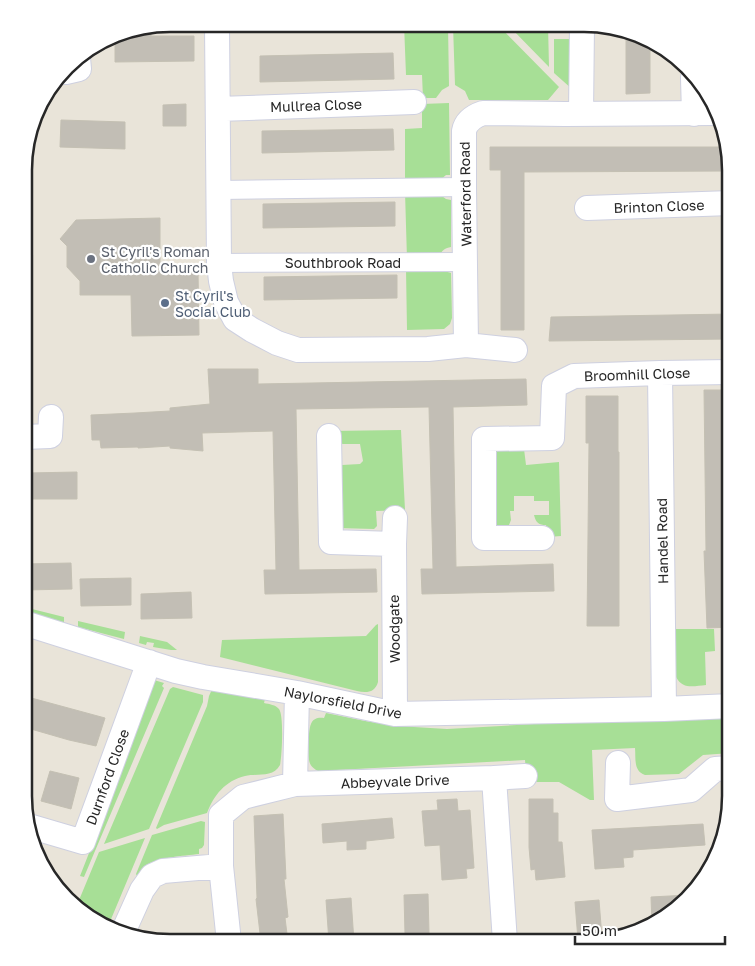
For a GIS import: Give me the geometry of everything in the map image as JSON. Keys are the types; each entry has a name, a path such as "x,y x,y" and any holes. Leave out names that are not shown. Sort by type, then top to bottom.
{"street":[{"path":"217,32 219,263 226,302 235,319 277,343 298,350 428,348 466,345 515,350"},
{"path":"581,114 582,32"},
{"name":"Waterford Road","path":"466,345 465,125 477,115 483,113 705,113 698,92"},
{"name":"Mullrea Close","path":"218,109 414,102"},
{"path":"219,190 464,187"},
{"name":"Brinton Close","path":"587,208 722,203"},
{"name":"Southbrook Road","path":"219,263 466,262"},
{"name":"Broomhill Close","path":"542,538 484,538 484,439 552,438 554,386 574,376 722,372"},
{"name":"Handel Road","path":"660,373 664,709"},
{"path":"32,435 55,431"},
{"path":"330,436 331,542 394,544"},
{"name":"Woodgate","path":"395,518 395,714"},
{"name":"Naylorsfield Drive","path":"32,626 176,671 297,693 395,714 722,706"},
{"name":"Durnford Close","path":"37,828 83,842 149,662"},
{"path":"295,784 297,693"},
{"path":"618,763 617,799 691,790 722,769"},
{"name":"Abbeyvale Drive","path":"228,933 220,866 221,815 243,797 295,784 525,776"},
{"path":"494,778 504,933"},
{"path":"126,926 142,890 152,876 163,871 220,866"}],"green space":[{"path":"404,32 448,32 449,86 442,90 436,98 423,98 422,75 406,75"},
{"path":"453,32 505,32 559,87 548,100 469,100 465,91 455,85"},
{"path":"515,32 548,32 549,67"},
{"path":"554,39 571,39 572,89 554,73"},
{"path":"449,103 450,175 446,175 439,181 405,184 405,129 422,128 422,104"},
{"path":"405,192 439,194 451,200 451,247 443,250 439,257 407,259"},
{"path":"438,267 451,273 452,318 450,324 444,329 407,330 406,269"},
{"path":"401,430 405,510 376,511 377,526 374,529 337,528 338,466 360,464 363,461 360,444 338,443 331,431"},
{"path":"524,449 526,465 559,462 561,536 548,537 546,525 537,522 534,515 549,515 549,501 534,501 534,496 514,496 514,511 510,511 511,520 509,525 494,525 491,450"},
{"path":"32,609 64,617 64,624 32,616"},
{"path":"78,621 125,632 124,639 78,627"},
{"path":"378,624 378,682 377,686 370,691 357,691 220,657 222,640 366,636"},
{"path":"676,629 714,629 715,651 705,652 706,685 685,686 676,677"},
{"path":"140,636 167,642 177,650 153,647 154,643 147,642 146,645 139,643"},
{"path":"154,680 164,683 162,686 164,688 84,877 80,876 138,728"},
{"path":"214,685 265,699 264,703 279,709 282,727 280,765 273,772 245,776 232,781 213,800 207,813 164,825 157,829 156,828"},
{"path":"173,687 203,695 203,702 149,829 104,844 170,689"},
{"path":"326,713 397,726 447,729 722,713 722,754 703,755 679,774 645,775 637,767 635,748 592,750 594,800 590,800 559,782 527,782 525,760 318,771 312,767 309,760 309,731 313,720 324,718"},
{"path":"201,821 205,822 204,845 199,849 199,854 171,857 150,863 137,876 136,874 152,835"},
{"path":"145,838 111,920 80,899 99,852"}],"building":[{"path":"151,34 151,36 194,36 194,61 115,62 115,45 135,37"},
{"path":"626,39 650,49 650,93 626,94"},
{"path":"393,53 394,79 260,82 260,56"},
{"path":"186,104 186,126 163,126 163,105"},
{"path":"61,120 125,122 125,149 60,147"},
{"path":"393,129 394,150 262,153 262,131"},
{"path":"490,147 720,147 722,171 524,172 524,330 501,330 501,170 490,170"},
{"path":"395,202 395,226 263,228 263,204"},
{"path":"160,218 160,270 198,270 199,335 132,336 131,295 80,295 80,281 67,267 67,246 60,239 76,220"},
{"path":"397,275 397,298 264,300 264,277"},
{"path":"722,314 722,339 549,341 551,317"},
{"path":"208,369 258,369 258,384 526,379 527,405 453,407 456,567 553,564 554,591 422,594 421,569 433,569 429,407 296,409 299,570 376,569 377,592 265,594 264,570 276,570 273,431 202,433 203,451 170,448 170,446 101,448 100,440 92,440 91,415 170,411 170,408 210,404"},
{"path":"704,390 722,390 722,627 707,628 704,551 706,551"},
{"path":"586,396 618,396 619,626 587,626 589,443 586,443"},
{"path":"77,472 77,499 32,499 32,473"},
{"path":"71,563 72,589 32,590 32,564"},
{"path":"131,578 131,605 81,606 80,579"},
{"path":"191,592 192,618 141,619 141,594"},
{"path":"32,698 105,718 96,746 32,729"},
{"path":"50,771 79,778 71,809 41,801"},
{"path":"457,799 458,811 470,810 474,868 466,869 467,878 442,880 440,845 425,846 422,811 438,810 437,800"},
{"path":"529,799 553,799 553,813 558,813 558,842 562,842 565,877 536,880 535,869 531,870"},
{"path":"283,814 286,879 284,879 288,917 285,918 287,933 260,933 256,899 254,816"},
{"path":"392,818 394,838 366,841 366,849 347,850 347,841 323,843 322,824"},
{"path":"703,824 705,845 633,850 633,857 623,858 624,867 595,869 592,830"},
{"path":"428,894 429,933 405,933 404,895"},
{"path":"679,895 652,916 651,897"},
{"path":"351,898 353,933 328,933 326,900"},
{"path":"599,900 602,932 577,933 575,902"}],"place":[{"name":"St Cyril's Roman Catholic Church","path":"91,259"},
{"name":"St Cyril's Social Club","path":"165,303"}]}
